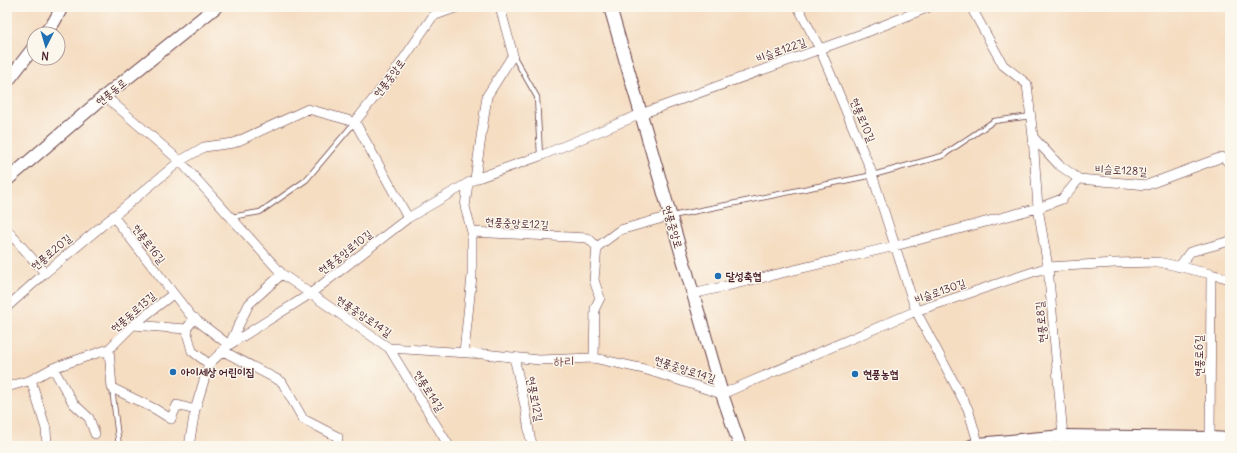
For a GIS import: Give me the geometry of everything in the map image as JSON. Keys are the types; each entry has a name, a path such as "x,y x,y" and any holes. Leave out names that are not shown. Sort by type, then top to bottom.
{"main road":[{"path":"51,26 62,7"},
{"name":"현풍동로","path":"7,180 105,96 216,7"},
{"name":"현풍중앙로","path":"610,7 722,394 740,446"},
{"path":"7,82 26,57"},
{"path":"976,445 1063,436 1230,439"}],"street":[{"name":"현풍중앙로","path":"356,122 396,70 433,16 446,9 458,7"},
{"path":"472,232 464,207 472,181 486,96 513,55 500,7"},
{"name":"현풍로10길","path":"798,7 820,49 873,175 916,311 968,409 976,445"},
{"name":"비슬로122길","path":"641,114 867,32 929,7"},
{"name":"현풍로8길","path":"971,7 1003,65 1027,84 1033,137 1038,208 1048,267 1063,436"},
{"name":"현풍중앙로14길","path":"105,96 180,161 282,274 389,348 464,352 539,360 594,358 644,369 722,394"},
{"path":"112,216 180,161 204,147 234,143 308,109 356,122 408,218"},
{"name":"현풍중앙로10길","path":"209,364 226,348 310,294 408,218 472,181 540,156 641,114"},
{"path":"1033,137 1059,165 1080,179"},
{"name":"비슬로128길","path":"1038,208 1062,199 1080,179 1146,185 1222,157 1230,163"},
{"path":"693,294 895,246 1038,208"},
{"name":"현풍로20길","path":"7,307 45,272 112,216"},
{"name":"현풍로16길","path":"112,216 191,316 226,348 282,382 303,419 338,437 337,446"},
{"path":"594,358 595,308 600,298 594,280 597,247 620,230 670,216"},
{"path":"7,230 45,272"},
{"name":"현풍중앙로12길","path":"464,352 472,276 472,232 588,238 597,247"},
{"path":"1179,267 1190,252 1230,241"},
{"name":"비슬로130길","path":"722,394 916,311 1048,267 1115,262 1159,262 1230,279"},
{"name":"현풍중앙로10길","path":"226,348 249,304 282,274"},
{"name":"현풍로6길","path":"1210,438 1211,274"},
{"name":"현풍동로13길","path":"7,387 31,380 53,368 109,349 133,325 173,294"},
{"path":"189,446 195,410 209,364 192,351 186,330 194,318"},
{"path":"133,325 186,330"},
{"name":"현풍로14길","path":"389,348 449,446"},
{"name":"현풍동로13길","path":"109,349 112,388"},
{"name":"현풍로12길","path":"514,357 533,446"},
{"path":"53,368 73,403 89,418 95,434"},
{"path":"31,380 46,429 47,446"},
{"path":"112,388 155,408 171,419 177,405 195,410"}],"lane":[{"path":"513,55 537,97 540,156"},
{"path":"670,216 873,175 942,156 994,121 1030,116"},
{"path":"231,217 260,212 306,180 356,122"},
{"path":"112,388 119,446"}],"place":[{"name":"달성축협","path":"718,276"},
{"name":"아이세상 어린이집","path":"173,372"},
{"name":"현풍농협","path":"855,374"}],"district":[{"name":"하리","path":"564,361"}]}
